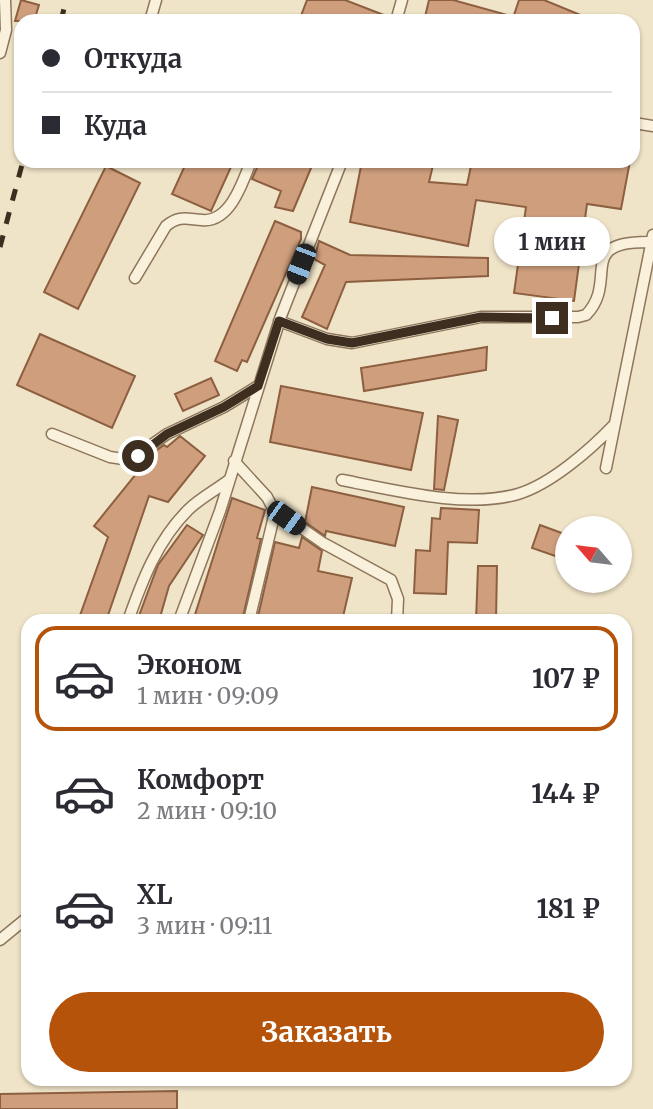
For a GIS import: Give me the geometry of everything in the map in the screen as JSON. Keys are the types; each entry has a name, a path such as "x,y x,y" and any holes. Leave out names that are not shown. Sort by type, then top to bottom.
{"lane":[{"path":"0,53 6,30 5,0"},
{"path":"135,278 166,226 186,217 206,221 223,213 240,187 248,168"},
{"path":"182,614 217,521 279,321 339,168"},
{"path":"606,468 653,235"},
{"path":"279,321 327,339 352,343 481,317 578,317 586,315 595,301 601,268 608,251 621,243 652,242"},
{"path":"52,434 110,457 130,460 167,434 224,407 258,386"},
{"path":"342,480 436,498 516,494 531,489 575,460 614,425"},
{"path":"234,461 274,509 323,543 391,580 398,599 397,614"},
{"path":"131,614 144,577 163,542 188,510 229,480"},
{"path":"250,614 274,524 274,509"},
{"path":"0,940 21,923"}],"building":[{"path":"21,0 39,5 36,14 17,14"},
{"path":"307,0 345,0 381,14 302,14"},
{"path":"429,0 453,0 504,14 426,14"},
{"path":"519,0 544,0 578,14 514,14"},
{"path":"105,168 140,183 78,309 44,292"},
{"path":"184,168 231,168 211,211 172,194"},
{"path":"257,168 311,168 293,211 275,207 281,191 252,179"},
{"path":"361,168 432,168 429,182 467,185 471,168 629,168 621,209 587,204 574,301 514,293 526,207 476,200 468,246 350,222"},
{"path":"275,221 301,232 301,239 247,362 242,360 237,371 215,361"},
{"path":"319,241 350,255 488,258 488,276 346,282 327,329 302,317 325,265 314,259"},
{"path":"40,334 135,376 112,428 17,385"},
{"path":"487,347 486,370 364,391 361,368"},
{"path":"211,378 219,395 183,411 175,394"},
{"path":"281,386 423,413 411,470 270,442"},
{"path":"438,416 458,420 444,490 434,489"},
{"path":"180,436 205,456 168,502 149,496 108,614 80,614 108,537 94,526 153,453 164,445 167,447"},
{"path":"312,487 404,507 395,546 326,531 325,536 305,522"},
{"path":"232,498 265,510 257,538 261,539 244,614 195,614"},
{"path":"441,508 479,510 477,543 448,542 446,594 414,593 416,550 430,551 432,518 440,519"},
{"path":"187,525 203,535 169,586 161,614 140,614 158,565"},
{"path":"540,525 555,531 555,556 532,548"},
{"path":"302,537 322,551 318,571 352,578 344,614 259,614 275,542 299,548"},
{"path":"478,566 497,566 496,614 476,614"},
{"path":"177,1091 177,1109 0,1109 0,1094"}],"railway":[{"path":"63,14 66,0"},
{"path":"0,247 21,168"}],"route":[{"path":"138,456 167,434 224,407 258,386 279,321 327,339 352,343 481,317 552,318"}]}
